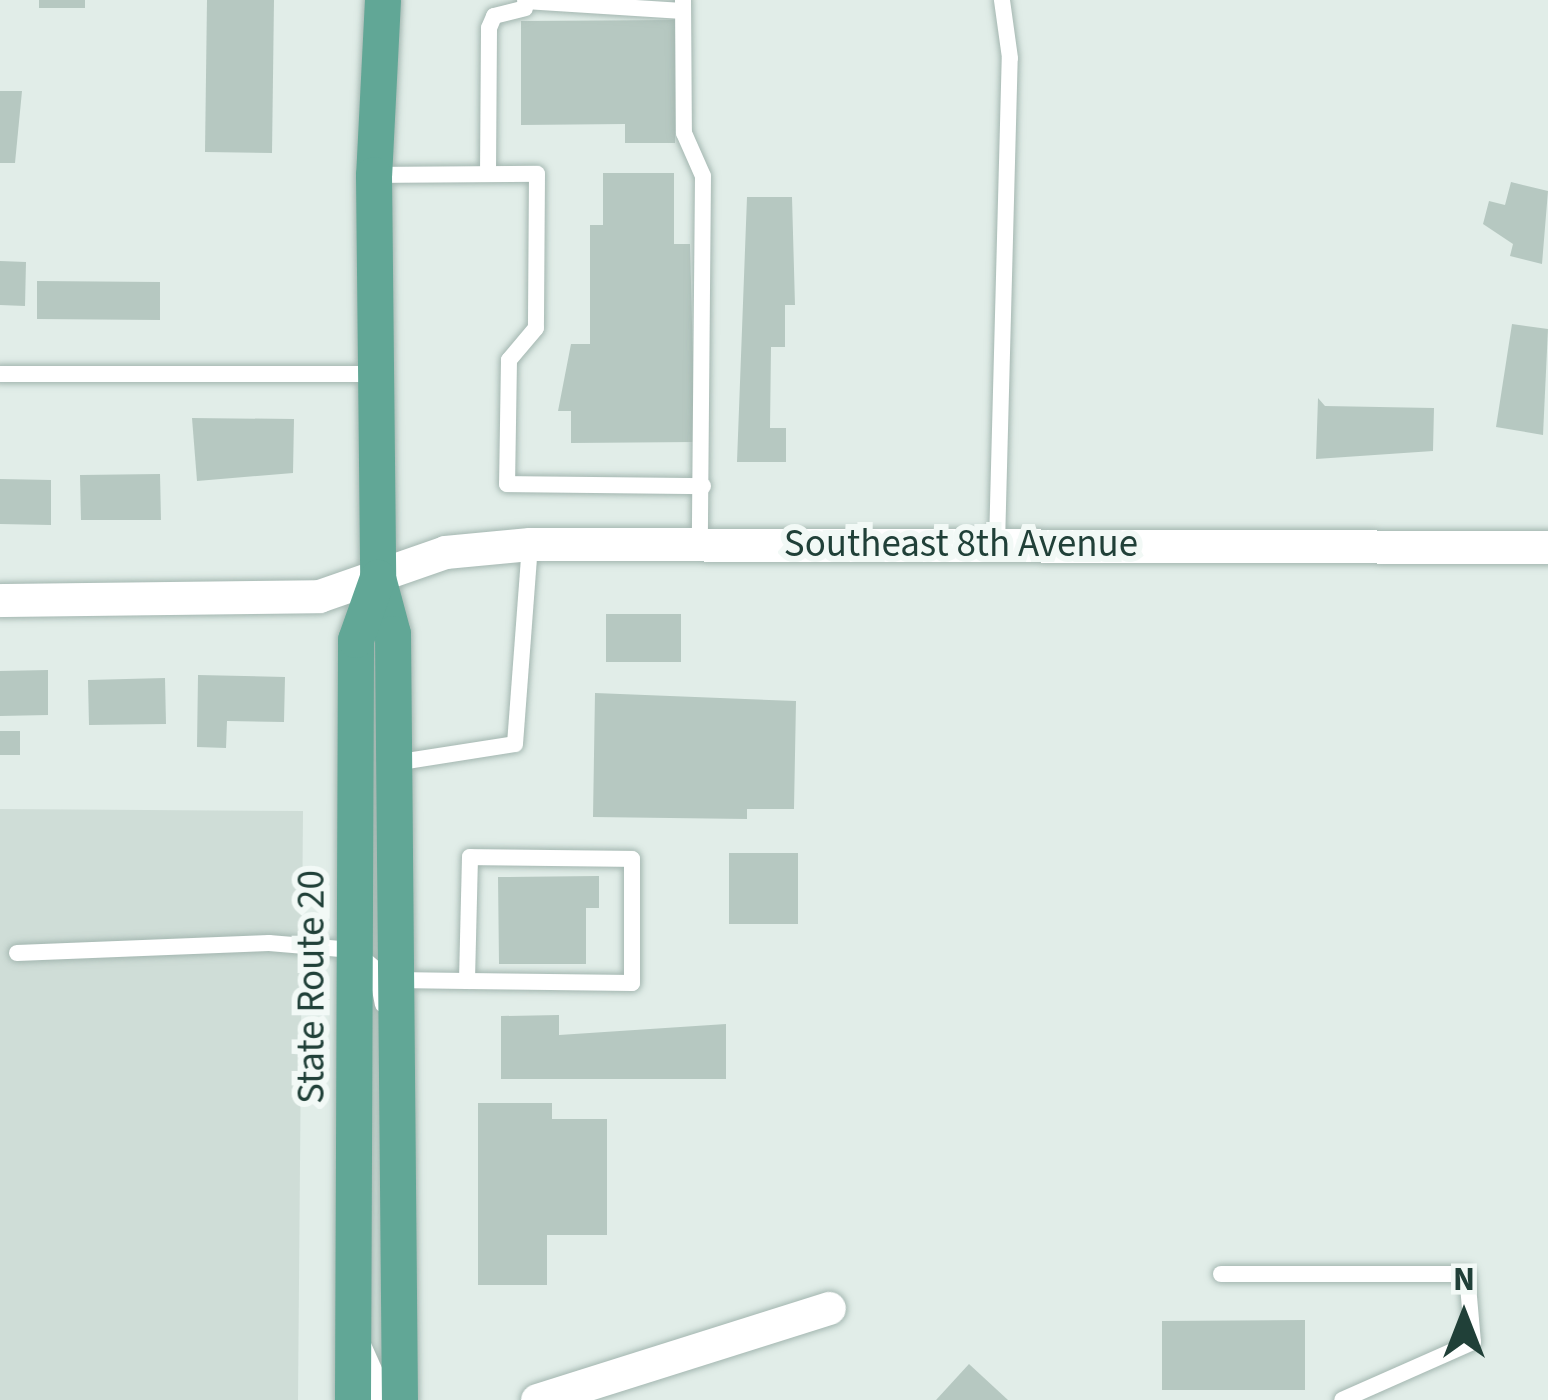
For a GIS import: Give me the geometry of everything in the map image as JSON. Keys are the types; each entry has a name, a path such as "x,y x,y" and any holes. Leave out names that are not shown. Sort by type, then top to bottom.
{"main road":[{"name":"State Route 20","path":"383,0 374,175 378,578 393,634 400,1400"},
{"name":"State Route 20","path":"353,1400 356,640 378,578"}],"street":[{"name":"Southeast 8th Avenue","path":"0,600 319,596 445,552 530,544 1548,547"},
{"path":"537,1400 829,1308"},
{"path":"353,1345 378,1400"}],"lane":[{"path":"998,544 1010,58 1002,0"},
{"path":"488,174 489,28 494,16 525,4 683,6 684,134 703,176 700,543"},
{"path":"374,175 537,174 536,328 509,360 507,484 703,486"},
{"path":"0,374 376,374"},
{"path":"394,763 515,745 530,544"},
{"path":"394,980 467,982 632,983 632,860 470,857 467,982"},
{"path":"17,953 268,943 353,950 376,969 395,1062"},
{"path":"1221,1274 1467,1274 1473,1342 1342,1400"}],"shaded area":[{"path":"0,809 303,811 298,1400 0,1400"}],"building":[{"path":"39,0 85,0 85,8 39,8"},
{"path":"207,0 274,0 272,153 205,152"},
{"path":"675,20 675,143 625,143 625,124 521,125 521,21"},
{"path":"0,91 22,91 15,163 0,163"},
{"path":"603,173 674,173 674,244 690,244 695,442 571,443 571,411 558,411 571,344 590,344 590,225 603,225"},
{"path":"1511,182 1548,191 1542,264 1510,256 1513,244 1483,224 1489,201 1505,205"},
{"path":"747,197 792,197 795,305 785,305 785,347 771,347 770,428 786,428 786,462 737,462"},
{"path":"0,261 26,262 25,306 0,305"},
{"path":"37,281 160,282 160,320 37,319"},
{"path":"1512,324 1548,329 1543,435 1496,427"},
{"path":"1318,398 1325,406 1434,408 1433,451 1316,459"},
{"path":"192,418 294,419 293,473 197,481"},
{"path":"160,474 161,520 81,520 80,475"},
{"path":"0,479 51,480 51,525 0,524"},
{"path":"606,614 681,614 681,662 606,662"},
{"path":"48,670 48,715 0,716 0,671"},
{"path":"198,675 285,677 284,722 227,721 226,748 197,747"},
{"path":"165,678 166,724 89,725 88,680"},
{"path":"595,693 796,701 794,809 747,809 747,819 593,817"},
{"path":"0,731 20,731 20,755 0,755"},
{"path":"729,853 798,853 798,924 729,924"},
{"path":"599,876 599,908 586,908 586,964 499,964 498,877"},
{"path":"559,1015 559,1035 726,1024 726,1079 501,1079 501,1016"},
{"path":"478,1103 552,1103 552,1119 607,1119 607,1235 547,1235 547,1285 478,1285"},
{"path":"1305,1320 1305,1390 1162,1390 1162,1321"},
{"path":"969,1364 1008,1400 936,1400"}]}
